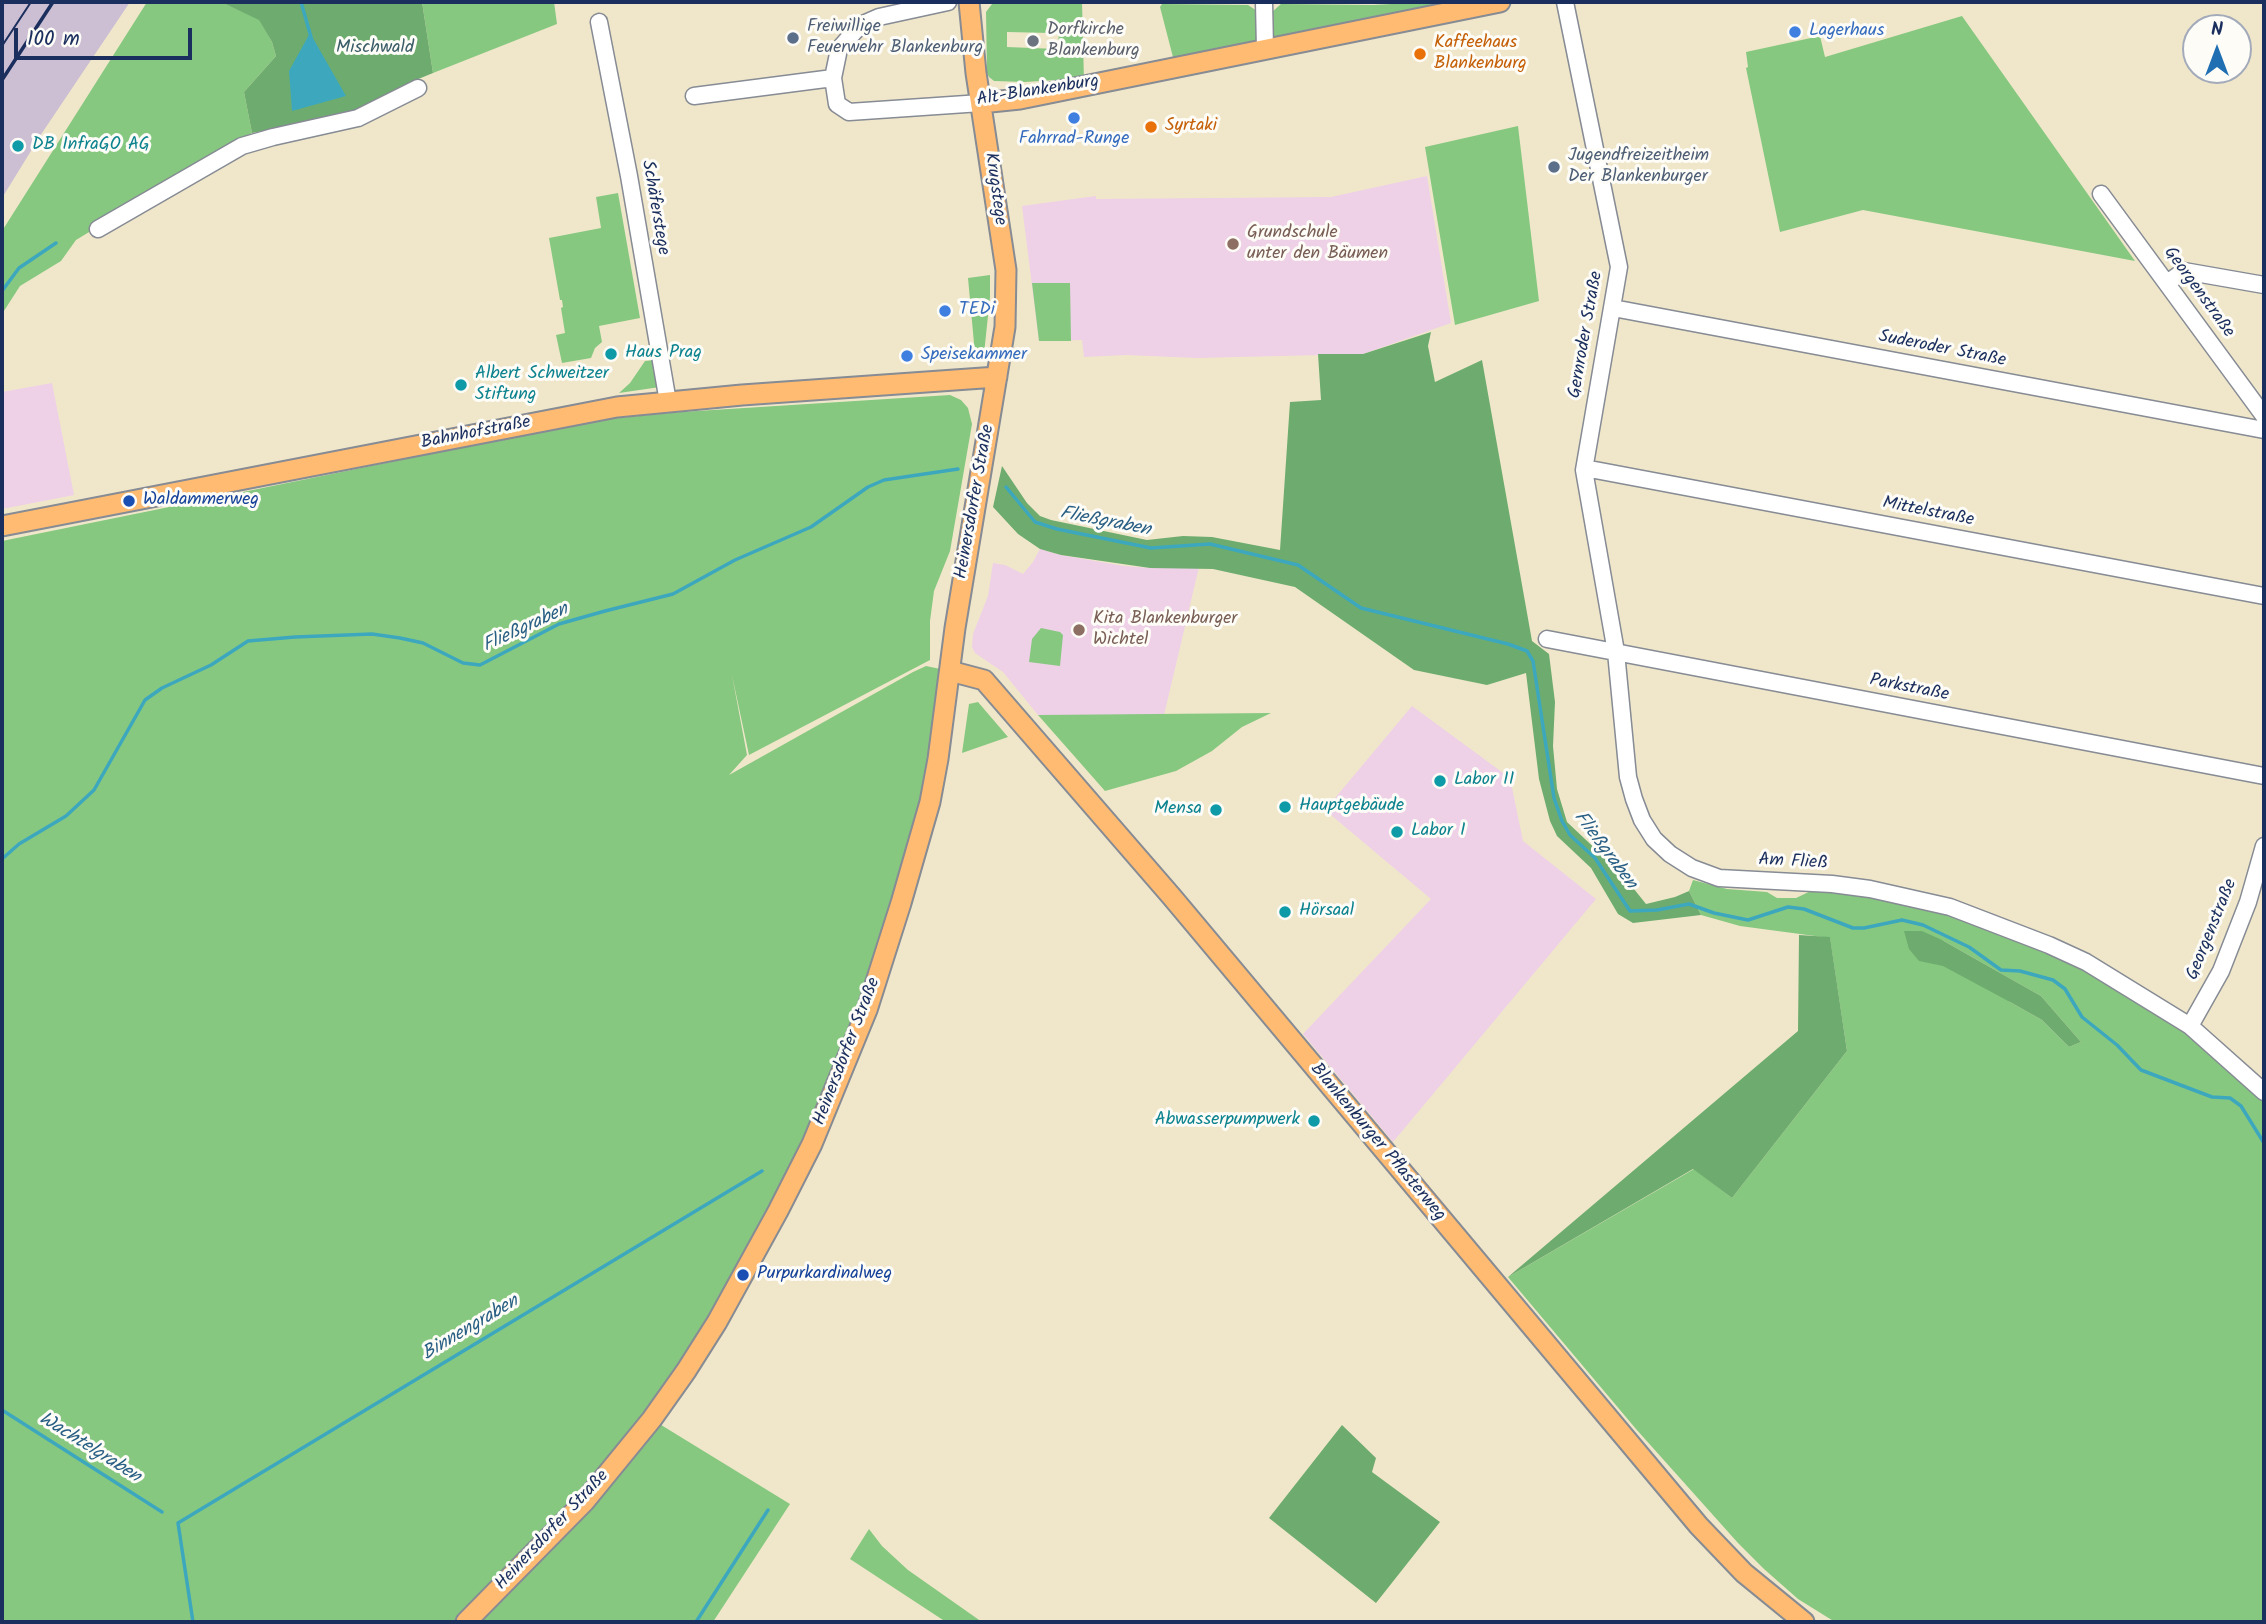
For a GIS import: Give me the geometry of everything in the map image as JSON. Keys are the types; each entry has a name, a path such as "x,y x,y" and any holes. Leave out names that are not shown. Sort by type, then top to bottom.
{"main road":[{"name":"Krugstege","path":"969,2 1006,271 1004,327 997,377"},
{"name":"Alt-Blankenburg","path":"981,103 1020,99 1500,2"},
{"name":"Bahnhofstraße","path":"2,526 617,407 997,377"},
{"name":"Heinersdorfer Straße","path":"466,1622 585,1501 652,1419 717,1322 812,1144 867,1010 930,802 969,536 997,377"},
{"name":"Blankenburger Pflasterweg","path":"950,671 984,680 1172,897 1699,1526 1744,1573 1804,1622"}],"street":[{"path":"694,96 833,78 839,49 863,24 879,17 948,2"},
{"path":"1264,2 1265,49"},
{"name":"Gernroder Straße","path":"1565,2 1619,267 1584,470"},
{"name":"Schäferstege","path":"599,22 668,402"},
{"name":"Alt-Blankenburg","path":"833,78 837,104 849,112 981,103"},
{"path":"98,229 242,146 358,118 418,88"},
{"name":"Georgenstraße","path":"2101,194 2264,416"},
{"path":"2167,283 2184,271 2264,285"},
{"name":"Suderoder Straße","path":"1613,308 2264,430"},
{"name":"Mittelstraße","path":"1584,470 2264,596"},
{"name":"Am Fließ","path":"1584,470 1616,652 1628,777 1642,820 1654,839 1670,854 1692,868 1719,878 1832,884 1870,889 1950,907 2036,939 2086,962 2190,1026 2264,1092"},
{"name":"Parkstraße","path":"1547,639 2264,776"},
{"name":"Georgenstraße","path":"2190,1026 2221,971 2248,902 2264,846"}],"shaded area":[{"path":"2,2 130,2 2,198"},
{"name":"Grundschule unter den Bäumen","path":"1427,176 1451,323 1363,354 1197,358 1126,355 1084,357 1082,340 1039,341 1022,206 1096,196 1096,199 1331,197"},
{"path":"52,383 74,495 2,509 2,392"},
{"name":"Kita Blankenburger Wichtel","path":"1040,549 1124,566 1199,567 1164,715 1038,715 1003,672 975,653 972,647 973,634 988,596 993,563 1005,565 1023,574"},
{"path":"1412,706 1510,778 1523,841 1596,899 1393,1142 1303,1034 1431,899 1325,810"}],"green space":[{"path":"147,2 221,2 259,19 272,42 276,56 244,92 252,133 76,240 61,261 20,286 2,314 2,231"},
{"name":"Mischwald","path":"221,2 422,2 433,73 411,82 412,88 354,114 252,133 244,92 276,56 272,42 259,20"},
{"path":"422,2 554,2 557,24 433,73"},
{"path":"1082,2 1084,81 994,81 989,77 986,12 992,4","holes":["1050,28 1059,28 1058,49 1007,47 1007,32 1050,33"]},
{"path":"1470,2 1274,39 1271,36 1272,12 1281,4 1373,5"},
{"path":"1162,4 1248,5 1257,11 1259,36 1256,44 1174,61 1160,7"},
{"path":"1962,16 2135,261 1863,210 1780,232 1746,68 1746,52 1820,36 1825,57"},
{"path":"1518,126 1539,301 1455,325 1425,147"},
{"path":"618,193 640,318 599,326 602,342 595,348 591,358 562,363 556,335 565,333 563,307 549,238 601,228 596,197"},
{"path":"990,275 984,354 975,354 968,278"},
{"path":"1032,283 1070,283 1071,341 1039,341"},
{"path":"1431,332 1428,346 1435,382 1482,360 1532,641 1549,654 1555,702 1553,746 1557,789 1567,822 1622,874 1646,904 1689,891 1701,915 1633,923 1618,914 1591,868 1557,836 1550,821 1539,779 1526,673 1487,685 1414,670 1295,587 1213,569 1150,568 1061,555 1040,549 1018,534 993,507 1002,466 1027,503 1040,516 1051,520 1147,540 1183,536 1212,537 1280,550 1290,402 1321,400 1318,354 1363,354"},
{"path":"655,360 660,387 619,393 630,383 645,361"},
{"path":"950,395 961,400 968,408 972,424 950,551 934,591 930,621 930,660 749,755 732,675 747,755 729,775 913,672 926,666 950,671 945,716 841,1077 653,1420 790,1504 713,1622 2,1622 2,541 597,420"},
{"path":"1041,628 1063,635 1060,666 1029,662 1032,639"},
{"path":"978,702 1008,737 962,753 969,704"},
{"path":"1271,713 1242,727 1212,751 1176,771 1105,791 1038,715"},
{"path":"1693,880 1727,889 1767,892 1777,898 1796,898 1815,889 1872,894 1966,918 2065,958 2187,1031 2264,1098 2264,1622 1835,1622 1798,1599 1738,1543 1636,1429 1508,1277 1694,1169 1732,1198 1847,1051 1830,938 1740,926 1701,915 1689,891","holes":["1942,940 2041,996 2081,1042 2069,1047 2042,1020 2010,1002"]},
{"path":"1904,931 1922,931 1942,940 2041,996 2081,1042 2069,1047 2042,1020 1943,966 1919,961 1909,949"},
{"path":"1799,935 1830,937 1847,1051 1732,1198 1693,1169 1508,1277 1798,1031"},
{"path":"1342,1425 1376,1458 1372,1472 1440,1522 1376,1603 1269,1518"},
{"path":"869,1529 882,1546 908,1570 982,1622 946,1622 850,1559"}],"water":[{"path":"310,33 346,96 292,111 289,71"}],"waterway":[{"path":"301,2 311,37"},
{"path":"2,291 19,268 56,243"},
{"name":"Fließgraben","path":"2,859 19,844 66,816 94,790 145,700 162,688 211,665 248,641 372,634 423,643 463,663 480,665 559,624 673,594 735,560 811,527 868,487 884,480 958,469"},
{"name":"Fließgraben","path":"1006,487 1035,522 1057,529 1151,548 1210,544 1298,565 1361,608 1527,651 1533,661 1554,798 1562,821 1570,835 1595,858 1630,911 1657,910 1689,904 1714,913 1748,920 1788,907 1804,909 1853,928 1902,920 1923,925 1969,947 2001,970 2020,971 2053,980 2065,989 2082,1017 2117,1045 2141,1070 2212,1097 2230,1098 2241,1106 2264,1143"},
{"name":"Binnengraben","path":"193,1622 178,1523 762,1171"},
{"name":"Wachtelgraben","path":"2,1410 162,1512"},
{"path":"696,1622 768,1510"}],"tram line":[{"path":"2,46 31,2"}],"railway":[{"path":"2,80 53,2"}],"place":[{"name":"Lagerhaus","path":"1795,32"},
{"name":"Freiwillige Feuerwehr Blankenburg","path":"793,38"},
{"name":"Dorfkirche Blankenburg","path":"1033,41"},
{"name":"Kaffeehaus Blankenburg","path":"1420,54"},
{"name":"Fahrrad-Runge","path":"1074,118"},
{"name":"Syrtaki","path":"1151,127"},
{"name":"DB InfraGO AG","path":"18,146"},
{"name":"Jugendfreizeitheim Der Blankenburger","path":"1554,167"},
{"name":"Grundschule unter den Bäumen","path":"1233,244"},
{"name":"TEDi","path":"945,311"},
{"name":"Haus Prag","path":"611,354"},
{"name":"Speisekammer","path":"907,356"},
{"name":"Albert Schweitzer Stiftung","path":"461,385"},
{"name":"Waldammerweg","path":"129,501"},
{"name":"Kita Blankenburger Wichtel","path":"1079,630"},
{"name":"Labor II","path":"1440,781"},
{"name":"Hauptgebäude","path":"1285,807"},
{"name":"Mensa","path":"1216,810"},
{"name":"Labor I","path":"1397,832"},
{"name":"Hörsaal","path":"1285,912"},
{"name":"Abwasserpumpwerk","path":"1314,1121"},
{"name":"Purpurkardinalweg","path":"743,1275"}]}
